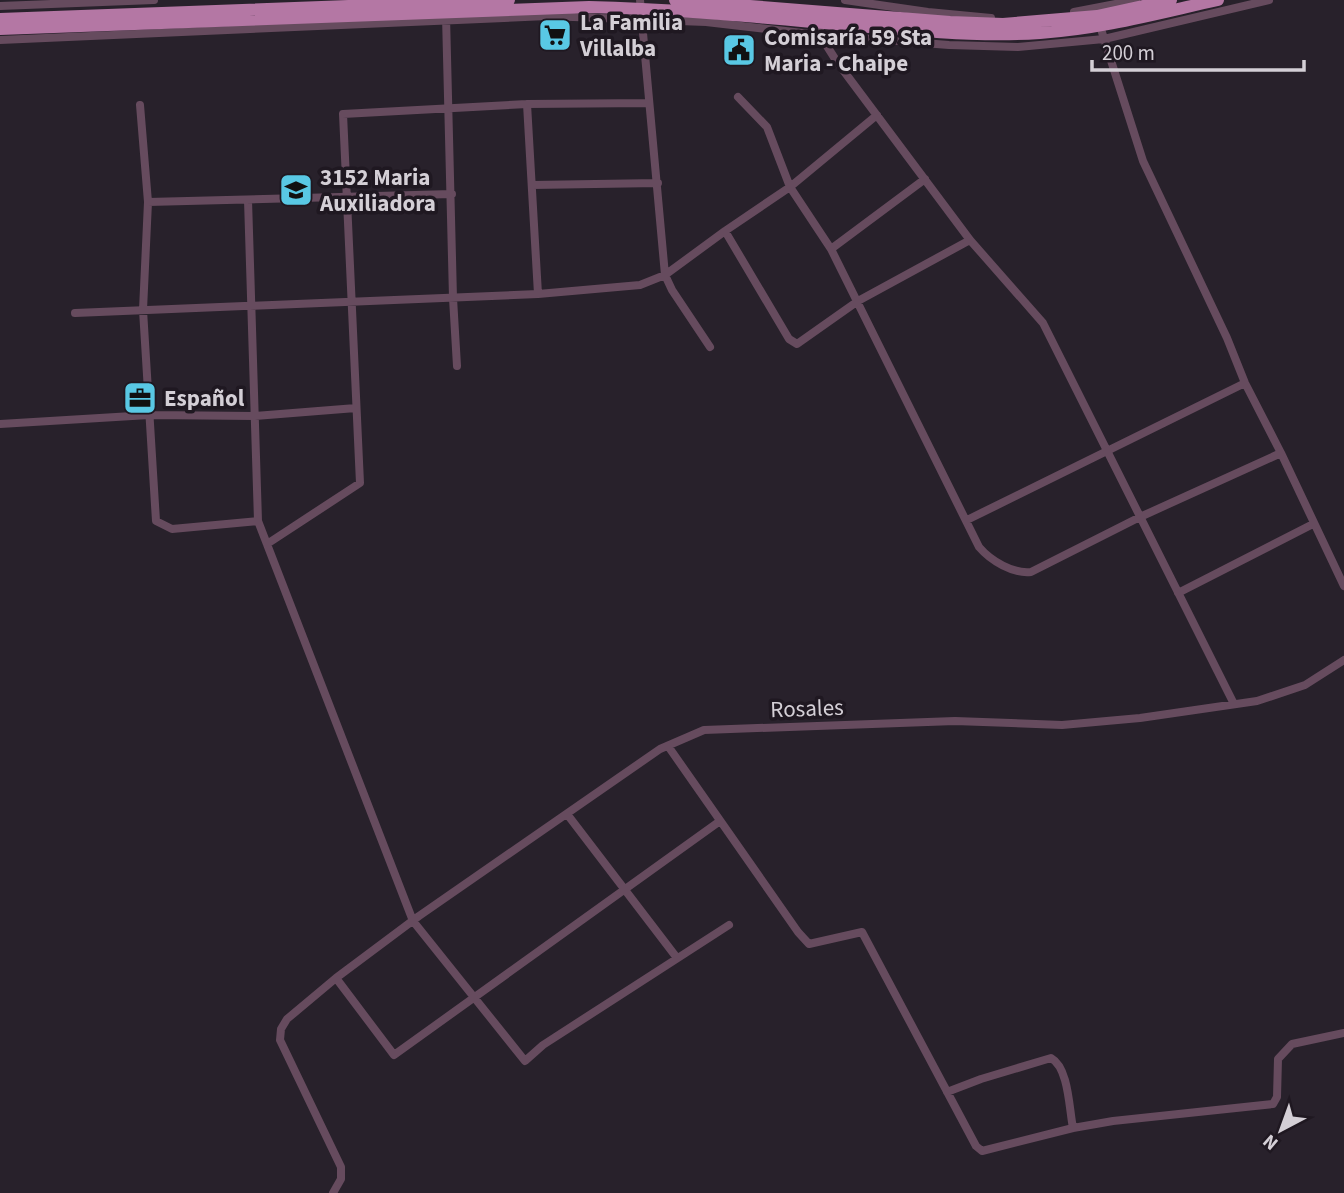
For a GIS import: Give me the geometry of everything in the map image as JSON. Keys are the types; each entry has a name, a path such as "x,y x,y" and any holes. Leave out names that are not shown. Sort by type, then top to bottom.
{"highway":[{"path":"0,19 446,11 509,0"},
{"path":"675,0 887,10 974,23 1039,22 1105,15 1171,0"},
{"path":"0,29 589,6 802,21 820,29 1003,35 1102,32 1218,0"}],"street":[{"path":"0,6 154,0"},
{"path":"845,0 887,10 1001,18 1077,12 1136,0"},
{"path":"710,346 672,290 666,275 641,9 706,22 820,29 949,45 1018,47 1269,0"},
{"path":"802,21 817,16 883,22 887,10"},
{"path":"887,10 933,32"},
{"path":"0,40 446,11 457,366"},
{"path":"820,29 837,62 970,240 1043,323 1234,704"},
{"path":"1102,32 1143,161 1227,338 1245,383 1344,586"},
{"path":"738,97 767,127 790,187 831,248 984,552 1022,573 1031,572 1140,517 1281,453"},
{"path":"267,544 360,482 343,114 527,104 649,103"},
{"path":"527,104 538,295"},
{"path":"140,105 148,202 143,310 156,521 172,529 258,521"},
{"path":"75,313 538,295 640,285 666,275 790,187 877,115"},
{"path":"831,248 925,179"},
{"path":"532,185 658,183"},
{"path":"148,202 452,194"},
{"path":"248,200 258,521 413,921 525,1061 543,1045 729,925"},
{"path":"725,231 792,342 801,342 858,301 970,240"},
{"path":"967,520 1245,383"},
{"path":"0,424 149,415 255,416 356,408"},
{"path":"1178,593 1313,524"},
{"name":"Rosales","path":"333,1193 341,1180 341,1167 280,1040 281,1029 287,1019 336,978 413,921 668,746 704,730 956,721 1062,725 1140,718 1257,701 1305,685 1344,660"},
{"path":"668,746 809,944 862,932 976,1146 982,1152 1073,1128 1113,1121 1273,1104 1277,1097 1278,1059 1292,1044 1344,1033"},
{"path":"567,814 677,958"},
{"path":"336,978 394,1055 720,821"},
{"path":"947,1092 1051,1058 1062,1072 1073,1128"}],"place":[{"name":"La Familia Villalba","path":"555,35"},
{"name":"Comisaría 59 Sta Maria - Chaipe","path":"739,50"},
{"name":"3152 Maria Auxiliadora","path":"296,190"},
{"name":"Español","path":"140,398"}]}
